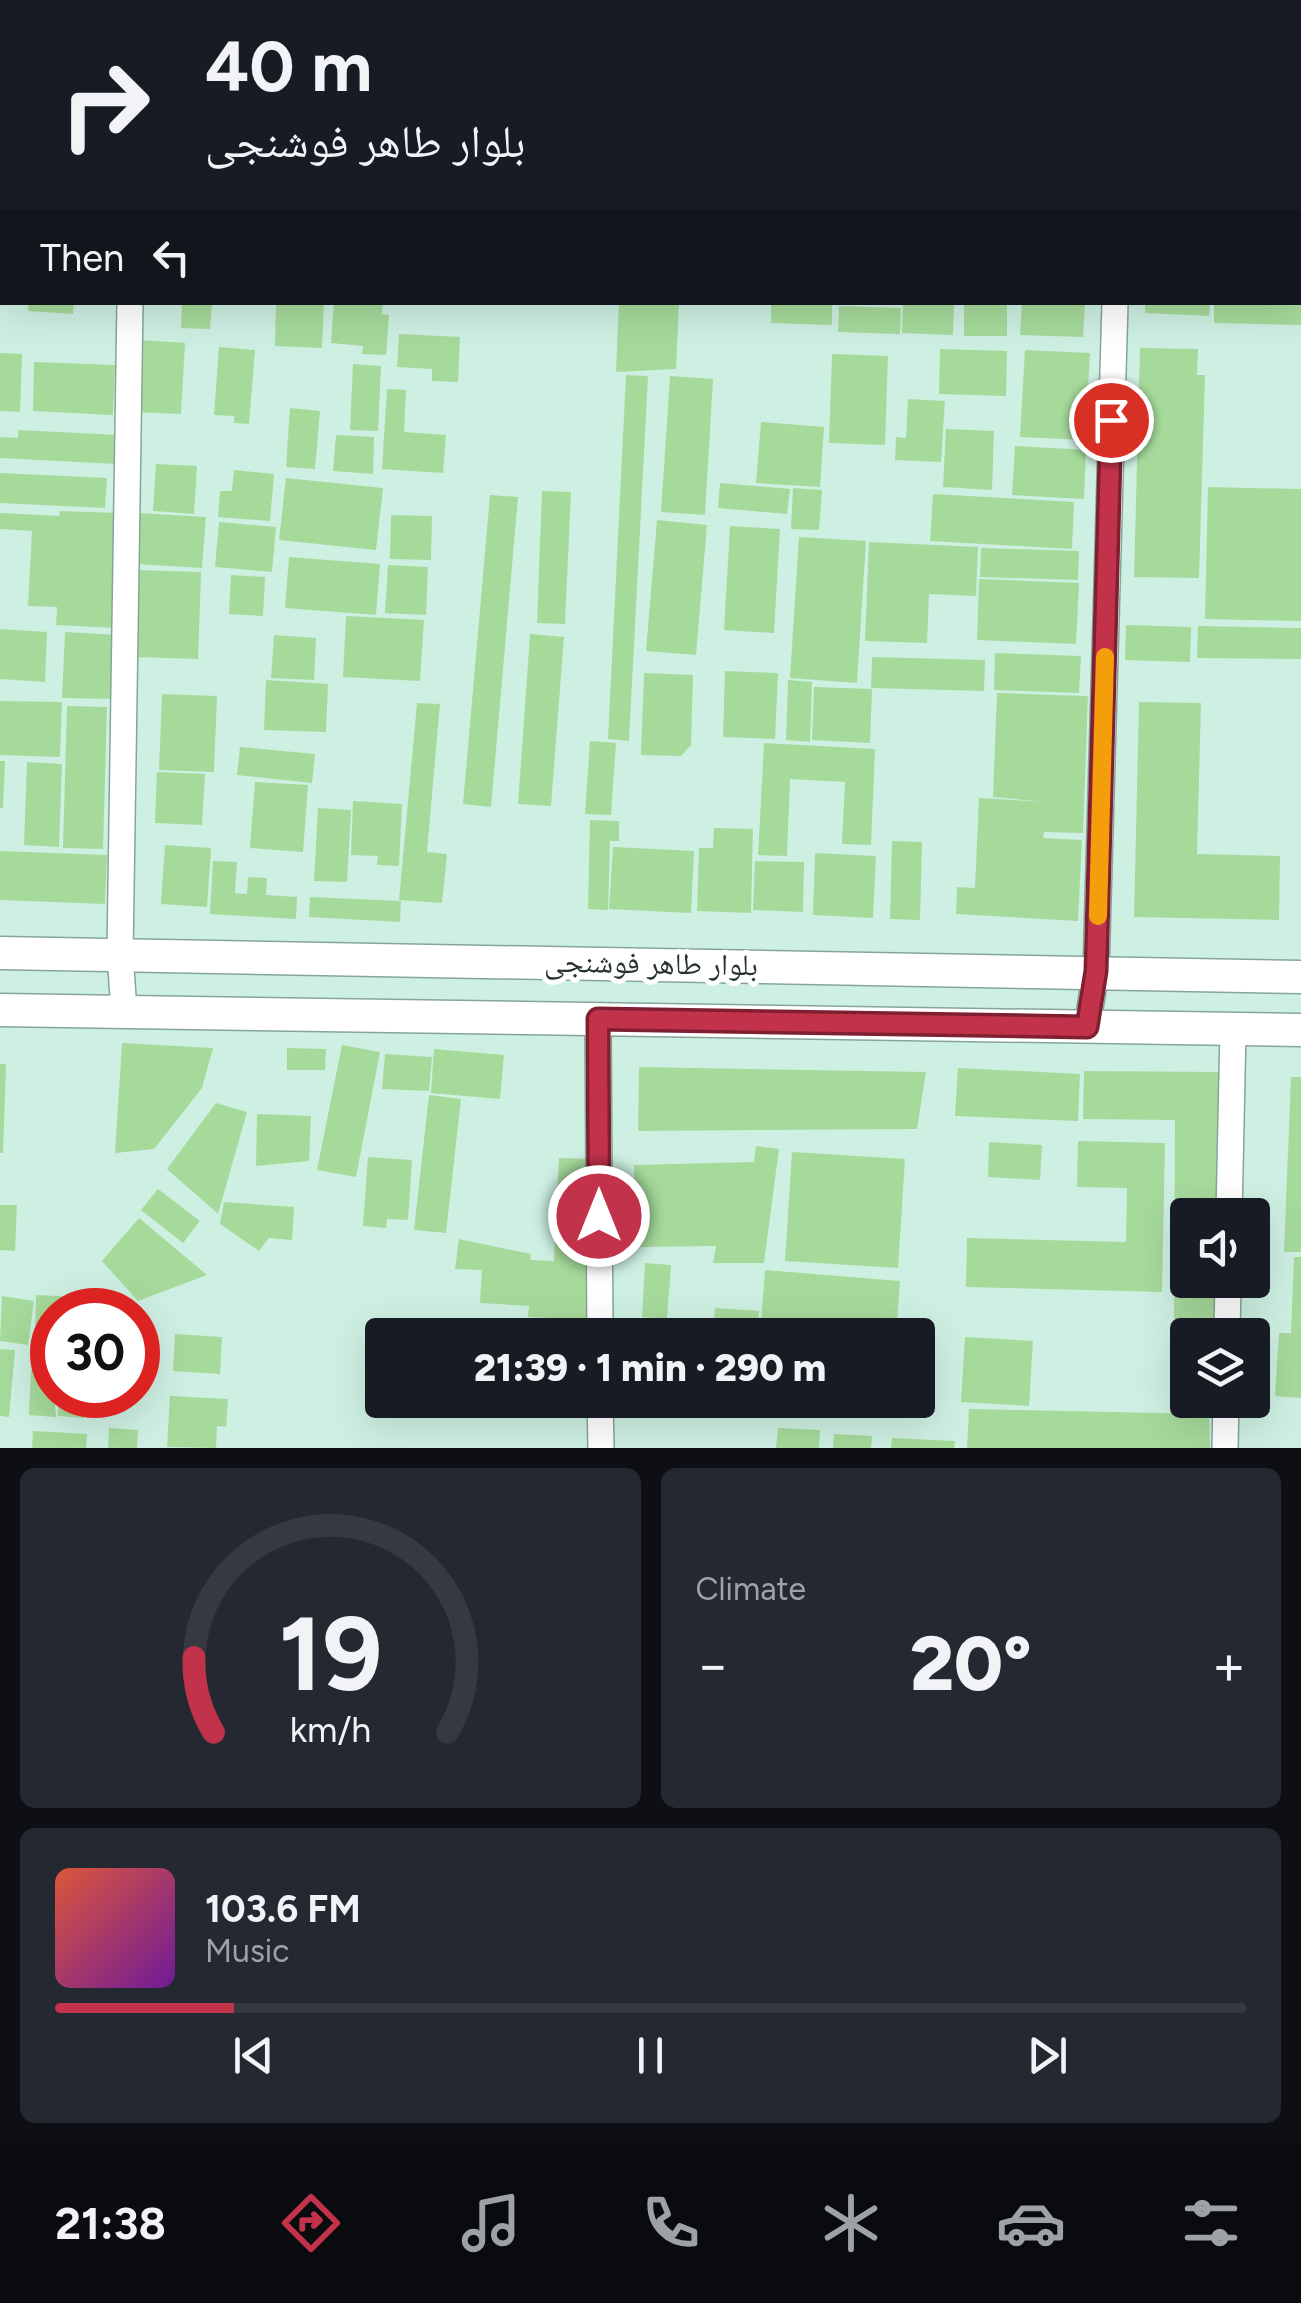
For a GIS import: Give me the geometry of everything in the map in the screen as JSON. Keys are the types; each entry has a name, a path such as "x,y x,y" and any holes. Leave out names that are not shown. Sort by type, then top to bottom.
{"street":[{"path":"124,1012 120,954 130,305"},
{"path":"1087,1027 1096,971 1114,305"},
{"name":"بلوار طاهر فوشنجی","path":"0,953 1301,977"},
{"name":"بلوار طاهر فوشنجی","path":"0,1010 1301,1030"},
{"path":"598,1019 600,1318"},
{"path":"1229,1198 1233,1029"},
{"path":"600,1418 600,1448"},
{"path":"1225,1448 1226,1418"}],"building":[{"path":"29,305 74,305 73,314 28,311"},
{"path":"182,305 212,305 210,329 181,328"},
{"path":"276,305 324,305 322,348 275,346"},
{"path":"334,305 383,305 382,314 389,315 386,355 362,354 363,346 331,343"},
{"path":"619,305 679,305 676,369 616,372"},
{"path":"771,305 832,305 832,325 771,323"},
{"path":"903,305 954,305 953,335 902,333"},
{"path":"964,305 1007,305 1007,336 964,336"},
{"path":"1022,305 1085,305 1083,337 1020,335"},
{"path":"1145,305 1210,305 1209,316 1145,313"},
{"path":"1214,305 1301,305 1301,325 1214,323"},
{"path":"839,306 901,308 900,334 838,332"},
{"path":"399,334 460,337 458,382 432,381 432,369 397,367"},
{"path":"139,340 185,343 181,414 135,412"},
{"path":"219,347 255,350 249,424 234,423 234,416 214,415"},
{"path":"1140,348 1198,349 1197,375 1205,375 1199,578 1134,577"},
{"path":"940,349 1007,351 1006,396 939,394"},
{"path":"1025,350 1090,353 1085,440 1020,437"},
{"path":"0,353 22,354 20,412 0,411"},
{"path":"832,354 888,356 885,445 829,443"},
{"path":"34,362 115,365 113,415 33,411"},
{"path":"353,364 381,366 378,431 350,430"},
{"path":"626,375 648,376 629,741 608,739"},
{"path":"670,376 713,379 705,515 661,512"},
{"path":"387,389 406,390 404,432 446,435 443,473 382,469"},
{"path":"908,399 945,401 941,462 895,460 896,437 906,438"},
{"path":"290,408 320,411 315,469 286,467"},
{"path":"761,422 824,427 820,487 756,483"},
{"path":"946,429 994,431 992,490 943,487"},
{"path":"18,430 118,435 117,464 0,458 0,437 18,438"},
{"path":"336,435 374,437 373,474 333,471"},
{"path":"1015,446 1086,450 1084,499 1012,495"},
{"path":"156,464 197,466 194,514 153,511"},
{"path":"234,470 274,474 270,521 218,517 220,491 232,491"},
{"path":"0,473 107,478 105,508 0,503"},
{"path":"286,478 383,488 376,550 279,540"},
{"path":"720,483 790,489 787,514 718,508"},
{"path":"1208,487 1301,489 1301,621 1205,619"},
{"path":"793,488 822,490 819,530 791,529"},
{"path":"542,491 571,492 565,624 537,623"},
{"path":"933,494 1074,502 1072,549 930,541"},
{"path":"490,495 518,497 491,807 463,804"},
{"path":"59,511 120,513 114,628 56,625 57,607 28,606 32,531 0,529 0,513 60,516"},
{"path":"139,513 206,517 202,568 136,564"},
{"path":"391,515 432,516 431,560 390,559"},
{"path":"657,520 707,525 696,655 646,651"},
{"path":"219,522 276,527 272,572 215,567"},
{"path":"730,526 780,529 774,633 724,630"},
{"path":"799,537 866,541 857,683 790,678"},
{"path":"869,542 978,547 976,596 929,594 927,643 865,641"},
{"path":"981,548 1079,551 1078,580 980,577"},
{"path":"289,557 380,564 376,615 285,608"},
{"path":"388,565 428,567 426,615 385,613"},
{"path":"137,570 201,572 198,659 135,657"},
{"path":"231,575 265,577 263,616 229,614"},
{"path":"979,579 1079,583 1076,644 977,640"},
{"path":"346,616 424,620 420,681 343,677"},
{"path":"1126,625 1191,627 1190,662 1125,660"},
{"path":"1198,626 1301,628 1301,659 1197,658"},
{"path":"0,629 47,632 45,682 0,679"},
{"path":"65,632 118,635 115,699 62,698"},
{"path":"530,634 564,637 551,806 518,804"},
{"path":"274,635 316,638 314,680 271,678"},
{"path":"995,653 1081,656 1079,693 994,690"},
{"path":"872,657 985,660 984,691 871,688"},
{"path":"725,671 778,673 775,739 723,737"},
{"path":"644,673 693,675 691,745 681,756 641,755"},
{"path":"266,680 328,684 326,732 264,730"},
{"path":"788,680 812,682 810,742 786,740"},
{"path":"814,687 872,689 870,743 812,740"},
{"path":"997,693 1088,696 1083,833 1044,832 1043,838 1082,840 1078,921 956,914 957,887 975,888 979,798 1046,802 993,797"},
{"path":"162,694 217,696 214,772 159,770"},
{"path":"0,701 62,702 60,757 0,755"},
{"path":"1139,702 1201,703 1197,854 1280,856 1279,920 1134,917"},
{"path":"417,703 440,704 427,852 447,854 442,903 399,900"},
{"path":"67,706 107,707 103,849 63,848"},
{"path":"590,741 616,743 611,815 585,814"},
{"path":"764,743 875,749 871,845 842,844 845,782 790,779 787,856 758,855"},
{"path":"240,747 315,754 312,783 237,775"},
{"path":"0,761 5,761 3,808 0,808"},
{"path":"27,762 62,764 59,847 24,845"},
{"path":"157,772 205,774 202,825 155,823"},
{"path":"255,782 308,785 303,852 250,848"},
{"path":"353,801 402,804 399,866 377,865 378,856 351,855"},
{"path":"318,808 351,810 347,882 314,881"},
{"path":"590,820 619,821 619,841 610,841 608,910 588,909"},
{"path":"714,828 753,829 751,913 697,911 699,848 713,848"},
{"path":"892,841 922,842 920,920 890,919"},
{"path":"165,845 211,848 207,907 161,904"},
{"path":"613,847 694,851 691,913 609,909"},
{"path":"0,851 107,855 105,904 0,900"},
{"path":"815,853 876,856 873,918 813,915"},
{"path":"213,861 237,862 235,893 247,894 248,877 267,878 266,895 297,897 296,919 210,914"},
{"path":"755,861 804,862 803,912 753,910"},
{"path":"310,897 401,901 400,922 309,917"},
{"path":"122,1043 213,1048 202,1088 154,1149 115,1153"},
{"path":"342,1045 380,1052 356,1177 317,1170"},
{"path":"287,1048 326,1049 325,1070 287,1070"},
{"path":"434,1049 504,1055 500,1099 431,1093"},
{"path":"385,1054 432,1057 429,1091 382,1089"},
{"path":"0,1064 6,1064 3,1153 0,1153"},
{"path":"639,1067 926,1072 917,1129 638,1131"},
{"path":"958,1068 1080,1074 1078,1121 955,1116"},
{"path":"1084,1071 1224,1072 1223,1198 1175,1198 1175,1120 1083,1119"},
{"path":"1291,1077 1301,1077 1301,1252 1284,1252"},
{"path":"429,1095 461,1099 446,1233 414,1230"},
{"path":"216,1103 247,1112 218,1214 167,1169"},
{"path":"257,1114 311,1116 309,1161 256,1166"},
{"path":"1078,1141 1165,1143 1162,1292 966,1287 967,1238 1126,1242 1127,1188 1077,1187"},
{"path":"989,1142 1042,1145 1040,1180 988,1177"},
{"path":"756,1146 779,1149 764,1263 713,1263 716,1246 635,1247 634,1165 754,1162"},
{"path":"792,1152 905,1159 898,1268 785,1261"},
{"path":"368,1157 412,1160 408,1220 387,1219 386,1228 363,1226"},
{"path":"559,1158 594,1159 587,1318 528,1317 529,1306 480,1303 482,1270 455,1269 459,1239 531,1254 530,1260 554,1261"},
{"path":"158,1189 200,1221 183,1243 141,1210"},
{"path":"224,1202 294,1207 292,1240 269,1238 259,1251 220,1224"},
{"path":"0,1205 17,1205 15,1251 0,1250"},
{"path":"139,1218 207,1275 160,1293 160,1288 126,1288 102,1261"},
{"path":"1294,1257 1301,1257 1301,1398 1275,1396 1279,1333 1291,1333"},
{"path":"645,1263 671,1265 667,1318 642,1317"},
{"path":"765,1270 900,1281 897,1318 761,1318"},
{"path":"2,1296 30,1300 28,1345 0,1341"},
{"path":"1174,1298 1223,1298 1223,1318 1174,1318"},
{"path":"715,1308 759,1311 759,1318 714,1318"},
{"path":"175,1334 222,1337 220,1374 173,1371"},
{"path":"965,1337 1033,1341 1029,1406 961,1402"},
{"path":"0,1349 15,1350 9,1417 0,1416"},
{"path":"170,1396 228,1399 226,1427 217,1426 216,1448 167,1447"},
{"path":"969,1409 1170,1413 1170,1418 1209,1418 1210,1448 967,1448"},
{"path":"109,1428 138,1430 137,1448 108,1448"},
{"path":"778,1428 820,1430 819,1448 776,1448"},
{"path":"33,1431 87,1434 86,1448 32,1448"},
{"path":"834,1434 872,1436 871,1448 833,1448"},
{"path":"892,1438 955,1441 954,1448 891,1448"}],"slow traffic":[{"path":"1098,916 1105,657"}],"route":[{"path":"599,1216 598,1019 1087,1027 1096,971 1111,420"}]}
